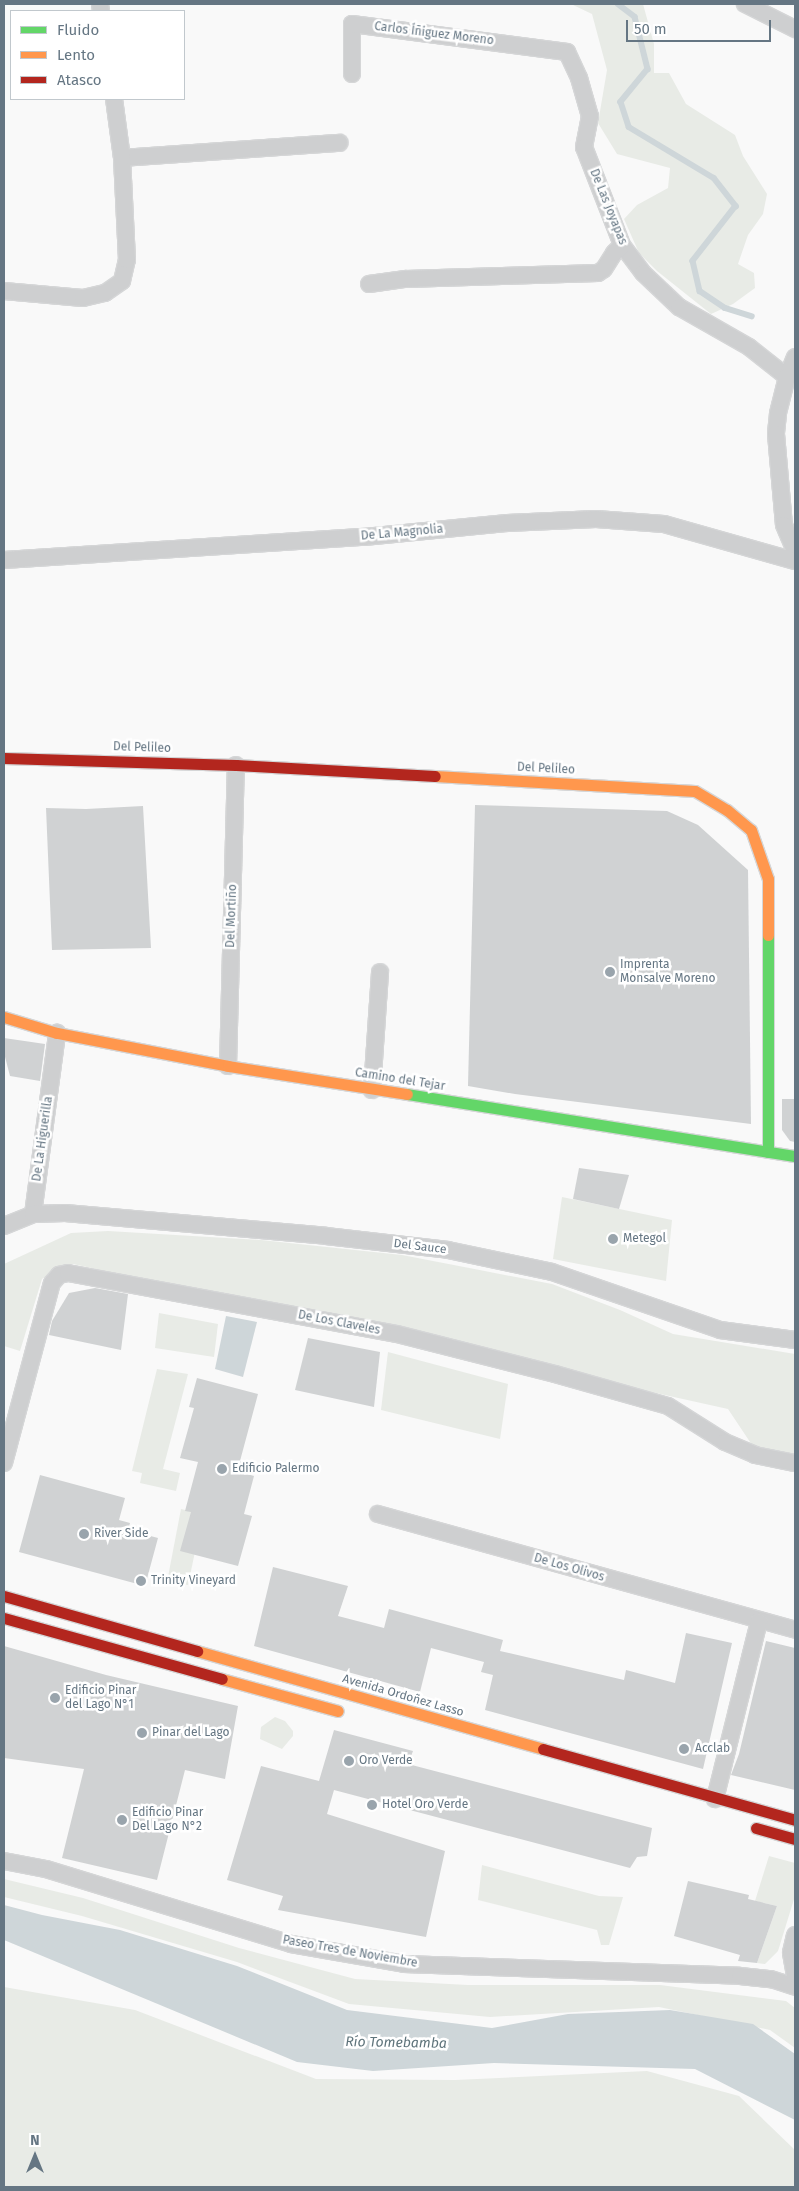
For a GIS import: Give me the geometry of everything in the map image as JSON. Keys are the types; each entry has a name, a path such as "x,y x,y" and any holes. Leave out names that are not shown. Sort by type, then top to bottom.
{"street":[{"path":"745,4 795,28"},
{"name":"Carlos Íñiguez Moreno","path":"352,74 352,24 567,52"},
{"name":"De Las Joyapas","path":"567,52 579,78 590,116 584,147 622,245 643,273 679,307 749,347 787,376"},
{"path":"4,291 83,298 105,293 122,281 126,260 122,158 114,100"},
{"path":"122,158 339,143"},
{"path":"369,284 406,278 598,273 604,269 614,252 622,245"},
{"path":"795,357 787,376 778,414 776,434 784,525 795,551"},
{"path":"780,490 795,484"},
{"name":"De La Magnolia","path":"4,560 364,537 507,523 596,519 664,524 795,561"},
{"name":"Del Pelileo","path":"4,758 236,765 695,792 727,810 751,830 768,879 768,1152"},
{"name":"Del Mortiño","path":"228,1066 236,765"},
{"path":"372,1090 380,972"},
{"name":"Camino del Tejar","path":"4,1017 57,1033 228,1066 795,1156"},
{"name":"De La Higuerilla","path":"33,1214 57,1033"},
{"name":"Del Sauce","path":"33,1214 65,1212 326,1236 448,1250 552,1272 720,1330 795,1340"},
{"path":"4,1226 33,1214"},
{"name":"De Los Claveles","path":"4,1463 52,1284 59,1276 68,1273 397,1334 555,1374 668,1406 725,1442 755,1455 795,1462"},
{"name":"De Los Olivos","path":"378,1514 795,1630"},
{"name":"Avenida Ordoñez Lasso","path":"4,1596 715,1799 795,1820"},
{"path":"4,1618 352,1715"},
{"path":"715,1799 760,1621"},
{"path":"740,1824 795,1839"},
{"name":"Paseo Tres de Noviembre","path":"4,1862 46,1869 291,1944 404,1964 740,1976 771,1980 795,1987"},
{"path":"795,1935 791,1953 795,1975"}],"shaded area":[{"path":"571,4 643,4 654,44 654,73 669,73 686,104 735,135 743,156 767,194 763,214 748,235 738,264 754,273 755,288 733,304 711,314 657,271 639,253 624,219 637,205 668,188 670,168 617,154 598,123 607,70 592,14"},
{"name":"Metegol","path":"562,1197 672,1220 666,1281 553,1259"},
{"path":"108,1231 261,1240 402,1255 552,1284 620,1310 673,1334 795,1354 795,1458 754,1448 728,1409 73,1264 58,1268 42,1279 20,1351 4,1346 4,1264 71,1233"},
{"path":"159,1313 218,1324 214,1357 155,1348"},
{"path":"388,1352 508,1384 500,1439 381,1410"},
{"path":"157,1369 188,1374 163,1469 180,1473 176,1491 140,1483 142,1473 132,1471"},
{"path":"181,1509 203,1514 188,1585 167,1582"},
{"path":"275,1717 285,1721 293,1731 293,1736 282,1749 260,1739 261,1727"},
{"path":"769,1856 795,1863 795,1896 778,1951 765,1964 757,1963 777,1906 755,1901"},
{"path":"482,1865 599,1896 623,1897 609,1945 601,1945 597,1930 478,1900"},
{"path":"4,1879 83,1898 239,1948 355,1979 468,1985 660,1985 786,2001 795,2008 795,2048 770,2030 659,2007 490,2017 349,2004 237,1962 82,1916 4,1897"},
{"path":"4,1987 135,2010 316,2079 455,2080 647,2071 739,2096 795,2150 795,2187 4,2187"}],"water":[{"path":"226,1316 257,1322 243,1377 215,1369"},
{"name":"Río Tomebamba","path":"4,1905 42,1915 120,1930 237,1966 347,2010 492,2028 568,2014 670,2010 753,2024 795,2054 795,2120 695,2069 494,2063 373,2071 297,2062 4,1940"}],"building":[{"name":"Imprenta Monsalve Moreno","path":"475,805 667,811 698,825 748,870 751,1124 515,1094 468,1086"},
{"path":"143,806 151,948 52,950 46,808 86,809"},
{"path":"4,1038 45,1044 40,1081 10,1076 4,1053"},
{"path":"782,1099 795,1099 795,1142 790,1141 782,1130"},
{"path":"579,1168 629,1175 619,1209 573,1199"},
{"path":"95,1288 128,1294 121,1350 49,1335 52,1321 69,1293"},
{"path":"308,1338 380,1352 374,1407 295,1390"},
{"name":"Edificio Palermo","path":"197,1378 258,1394 240,1461 250,1463 247,1474 254,1476 244,1514 252,1516 238,1566 180,1551 191,1512 185,1511 198,1462 180,1458 194,1408 189,1407"},
{"name":"River Side","path":"40,1475 125,1498 119,1520 130,1523 128,1530 158,1538 145,1586 19,1552"},
{"path":"273,1567 348,1586 338,1616 384,1628 389,1609 503,1640 500,1651 624,1680 626,1670 675,1683 686,1633 732,1643 703,1769 485,1710 493,1675 481,1672 484,1662 431,1648 420,1692 254,1646"},
{"path":"766,1641 795,1648 795,1790 731,1775 739,1754"},
{"path":"4,1646 106,1675 238,1706 225,1779 185,1770 157,1880 62,1858 84,1769 4,1758"},
{"path":"334,1730 413,1751 408,1764 652,1828 647,1856 637,1857 630,1868 334,1790 327,1814 445,1851 426,1937 278,1910 283,1896 227,1880 261,1766 319,1781"},
{"path":"688,1881 749,1895 748,1899 777,1906 757,1963 738,1961 740,1955 674,1936"}],"waterway":[{"path":"618,4 635,17 648,69 621,102 629,127 714,178 736,206 693,261 700,291 725,308 752,316"}],"traffic: fast":[{"path":"768,935 768,1152"},
{"path":"407,1094 795,1156"}],"traffic: slow":[{"path":"435,776 695,791 727,810 751,830 768,879 768,935"},
{"path":"4,1017 57,1033 228,1066 407,1094"},
{"path":"197,1651 543,1749"},
{"path":"222,1679 338,1711"}],"traffic: jam":[{"path":"4,758 236,765 435,776"},
{"path":"4,1596 197,1651"},
{"path":"4,1618 222,1679"},
{"path":"543,1749 795,1820"},
{"path":"756,1828 795,1839"}],"place":[{"name":"Imprenta Monsalve Moreno","path":"610,972"},
{"name":"Metegol","path":"613,1239"},
{"name":"Edificio Palermo","path":"222,1469"},
{"name":"River Side","path":"84,1534"},
{"name":"Trinity Vineyard","path":"141,1581"},
{"name":"Edificio Pinar del Lago N°1","path":"55,1698"},
{"name":"Pinar del Lago","path":"142,1733"},
{"name":"Acclab","path":"684,1749"},
{"name":"Oro Verde","path":"349,1761"},
{"name":"Hotel Oro Verde","path":"372,1805"},
{"name":"Edificio Pinar Del Lago N°2","path":"122,1820"}]}
